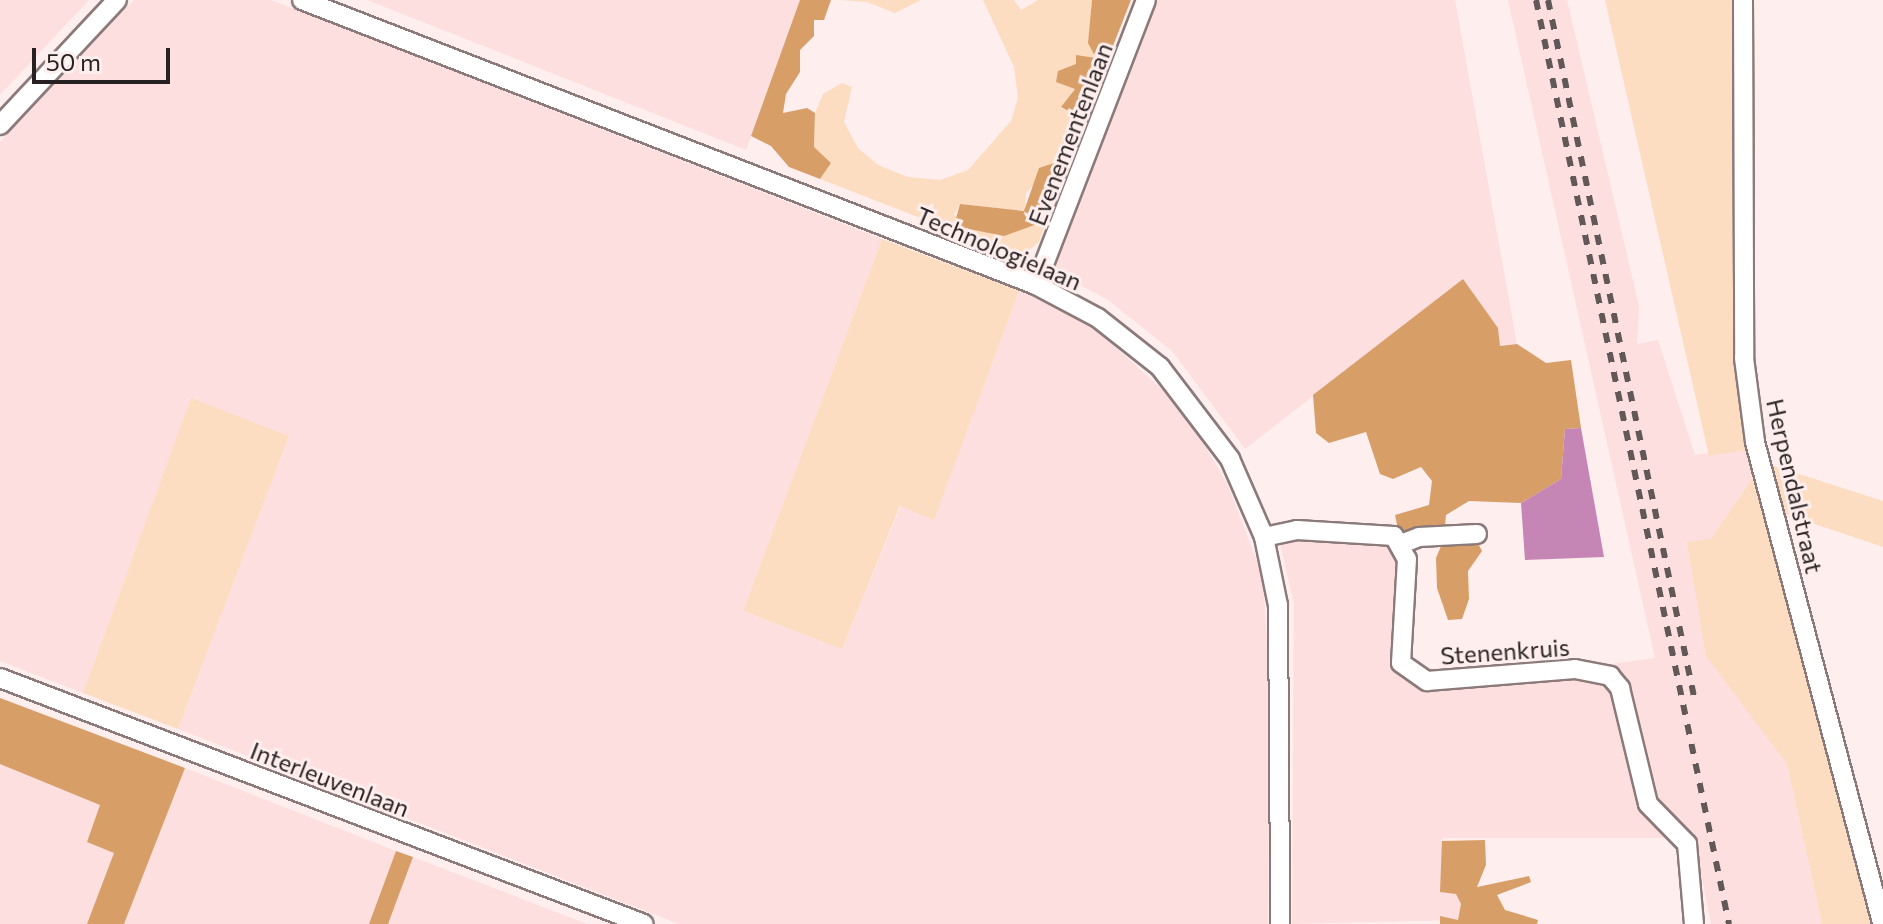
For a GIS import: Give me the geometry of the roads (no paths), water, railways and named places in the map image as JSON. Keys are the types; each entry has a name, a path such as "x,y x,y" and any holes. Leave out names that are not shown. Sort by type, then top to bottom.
{"street":[{"path":"0,125 117,0"},
{"name":"Technologielaan","path":"302,0 1036,285 1098,318 1160,367 1230,459 1264,537 1280,634 1280,924"},
{"name":"Evenementenlaan","path":"1036,285 1146,0"},
{"name":"Herpendalstraat","path":"1743,0 1744,358 1755,442 1882,924"},
{"path":"1264,537 1297,530 1379,533 1401,544 1419,537 1477,534"},
{"name":"Stenenkruis","path":"1401,544 1407,559 1399,649 1410,673 1427,681 1597,670 1620,688 1648,804 1687,844 1694,924"},
{"name":"Interleuvenlaan","path":"0,678 644,924"}],"railway":[{"path":"1536,0 1729,924"},
{"path":"1548,0 1695,701"}]}
